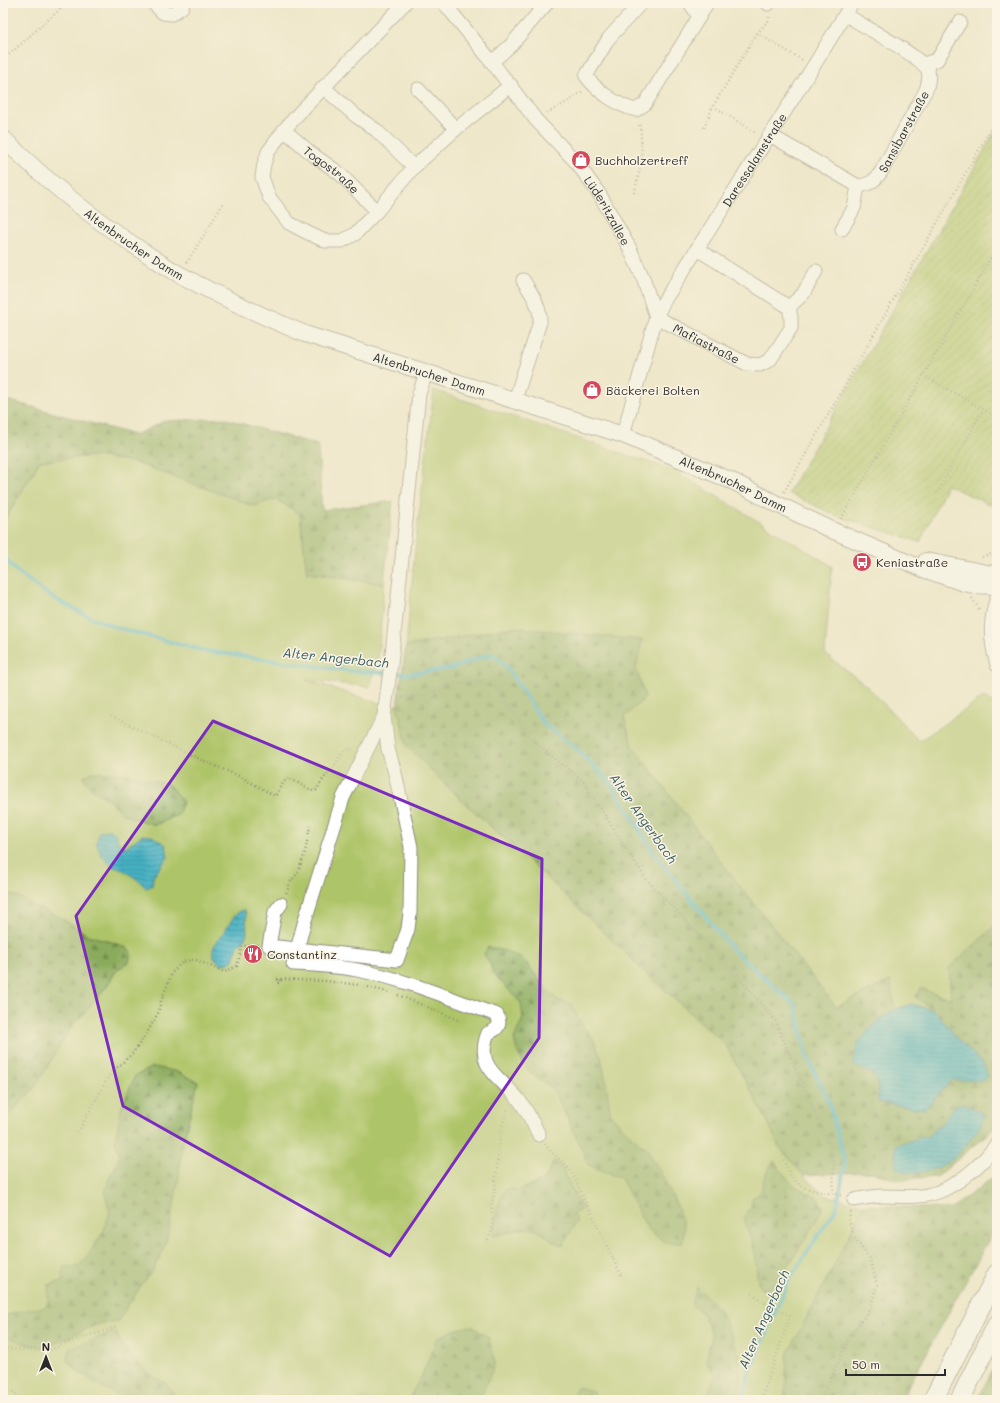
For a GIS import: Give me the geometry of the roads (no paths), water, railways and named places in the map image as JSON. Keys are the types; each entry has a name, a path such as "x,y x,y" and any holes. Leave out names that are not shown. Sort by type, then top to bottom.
{"highway":[{"path":"933,1400 997,1274"},
{"path":"960,1400 997,1325"}],"main road":[{"name":"Altenbrucher Damm","path":"3,138 22,157 72,201 117,234 176,273 262,316 305,334 623,435 734,482 834,531 923,569 964,583 997,586"},
{"name":"Altenbrucher Damm","path":"887,553 997,575"}],"street":[{"path":"153,3 163,13 172,14 182,7 183,3"},
{"path":"405,3 323,87 284,130 268,152 262,177 269,197 289,222 325,241 342,241 355,234 377,211 414,167 456,129 510,85"},
{"name":"Lüderitzallee","path":"444,3 492,62 536,120 576,163 608,208 630,249 643,278 656,317"},
{"path":"492,62 511,45 546,3"},
{"path":"641,3 609,38 586,76 592,84 626,108 636,110 645,104 707,3"},
{"path":"690,3 699,17"},
{"name":"Daressalamstraße","path":"656,317 664,301 696,249 846,15 852,3"},
{"path":"846,15 923,64 937,60 960,22"},
{"name":"Sansibarstraße","path":"858,186 865,186 875,181 926,90 929,78 928,70 923,64"},
{"path":"323,87 356,116 376,130 414,167"},
{"path":"418,89 456,129"},
{"name":"Togostraße","path":"284,130 312,154 339,173 377,211"},
{"path":"768,137 858,186 854,208 842,229"},
{"path":"696,249 789,307 803,294 816,271"},
{"path":"515,400 540,322 538,306 524,280"},
{"name":"Mafiastraße","path":"656,317 747,364 760,365 770,360 790,328 789,307"},
{"path":"623,435 656,317"},
{"path":"281,904 275,912 269,946 397,960 408,929 410,913 410,847 395,773 388,749 384,716 420,394 426,373"},
{"path":"996,662 991,641 991,626 992,612 997,597"},
{"path":"996,662 997,642"},
{"path":"384,716 343,798 293,964 328,966 378,975 404,982 497,1015 500,1020 499,1025 496,1030 488,1033 485,1041 485,1060 490,1070 520,1100 539,1135"},
{"path":"850,1199 882,1196 904,1197 928,1195 949,1186 970,1174 993,1150 997,1143"}],"water":[{"path":"109,829 116,834 119,844 126,847 142,835 152,836 166,845 168,857 153,877 152,886 146,888 138,880 125,871 112,866 102,857 96,843 99,832"},
{"path":"245,910 246,913 247,933 245,939 237,948 233,960 229,963 221,964 213,955 214,946 235,916"},
{"path":"912,1004 935,1011 957,1038 983,1064 987,1073 984,1081 952,1080 925,1109 878,1102 878,1085 875,1076 852,1064 859,1042 875,1023 895,1009"},
{"path":"964,1103 983,1114 983,1120 968,1143 957,1155 943,1165 928,1171 912,1173 902,1171 896,1167 895,1146 928,1136 942,1123 956,1105"}],"waterway":[{"name":"Alter Angerbach","path":"3,556 15,570 51,597 92,618 118,628 205,651 351,671 408,674 453,668 487,655 495,656 506,666 544,724 579,751 611,784 656,856 733,950 795,1005 807,1057 828,1099 845,1163 837,1207 789,1280 751,1368 742,1400"}],"place":[{"name":"Buchholzertreff","path":"581,160"},
{"name":"Bäckerei Bolten","path":"592,390"},
{"name":"Keniastraße","path":"862,562"},
{"name":"Constantinz","path":"253,954"}]}
